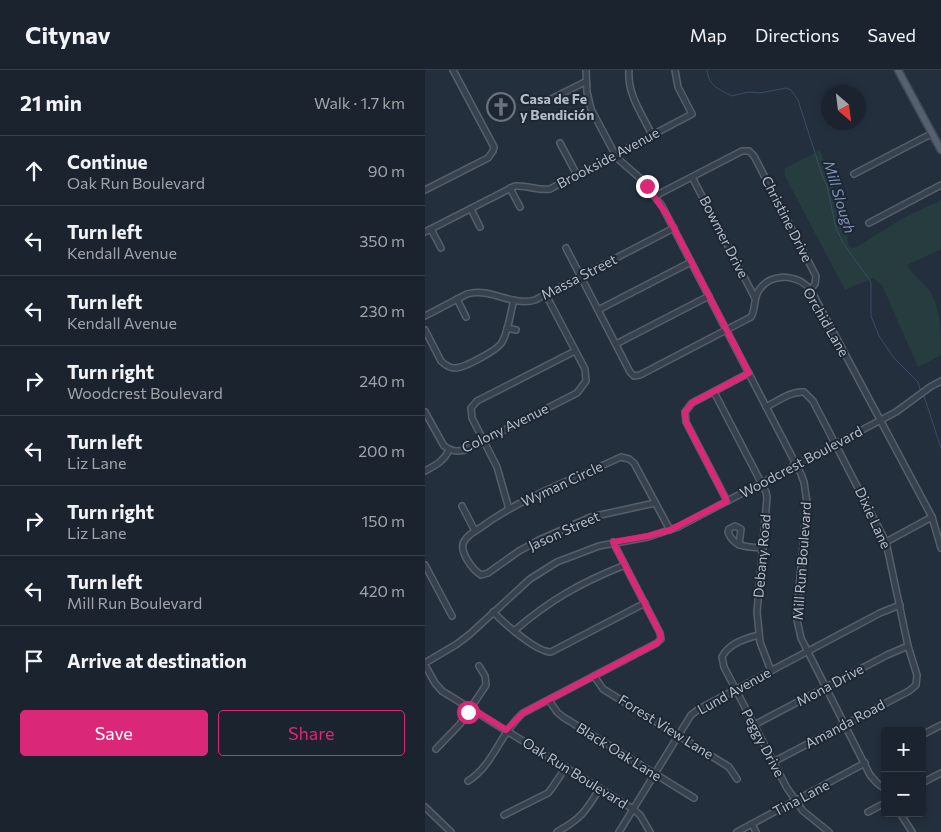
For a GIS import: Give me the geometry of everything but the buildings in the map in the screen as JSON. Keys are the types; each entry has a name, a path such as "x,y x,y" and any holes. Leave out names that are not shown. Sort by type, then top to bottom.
{"main road":[{"path":"898,70 941,150"}],"street":[{"path":"425,190 488,158 494,147 453,70"},
{"name":"Mill Run Boulevard","path":"586,70 585,82 591,109 615,154 620,161 641,179 655,196 674,228 797,464 804,482 807,503 797,620 801,638 865,763 877,783 881,786"},
{"path":"629,70 628,78 632,96 652,135"},
{"name":"Brookside Avenue","path":"425,232 510,188 521,186 544,190 550,189 692,114 678,87 675,70"},
{"path":"547,101 585,82"},
{"path":"854,174 927,136 933,135"},
{"path":"560,144 577,175"},
{"name":"Christine Drive","path":"692,177 742,151 749,151 754,156 816,276 815,284 811,289"},
{"path":"655,196 692,177"},
{"name":"Bowmer Drive","path":"692,177 755,298"},
{"path":"869,223 941,185"},
{"path":"510,188 520,207"},
{"path":"471,209 480,227"},
{"name":"Massa Street","path":"425,316 467,294 480,292 530,302 674,228"},
{"path":"431,229 441,248"},
{"path":"566,248 615,344 709,296"},
{"path":"598,310 691,262"},
{"name":"Orchid Lane","path":"615,344 629,372 634,376 640,375 751,317 753,315 755,298 762,286 776,278 794,278 805,283 811,289 932,517 941,548"},
{"path":"509,509 497,467 470,412 473,405 575,351 545,295"},
{"path":"457,299 466,316"},
{"path":"425,330 441,361 445,365 455,368 461,367 498,346 502,341 514,300"},
{"path":"507,328 516,330"},
{"name":"Colony Avenue","path":"425,471 445,458 449,450 457,452 465,450 577,393 586,381 585,369 575,351"},
{"path":"727,501 685,416 688,407 692,403 749,373"},
{"name":"Woodcrest Boulevard","path":"425,664 470,634 517,590 542,571 571,556 613,542 670,530 902,408 941,381"},
{"name":"Debany Road","path":"714,392 767,498 757,612 759,635 771,671"},
{"name":"Dixie Lane","path":"767,407 793,392 805,392 813,401 886,542 908,646 917,675 915,685"},
{"path":"425,412 441,441 449,450"},
{"name":"Wyman Circle","path":"481,575 475,571 464,553 462,545 475,531 509,509 621,457 629,459 634,463 670,530"},
{"name":"Jason Street","path":"481,575 488,573 519,551 539,540 591,517 655,503"},
{"path":"461,506 475,531"},
{"path":"886,542 932,517"},
{"path":"468,781 483,770 506,730 523,713 657,643 661,638 613,542"},
{"path":"739,546 763,548"},
{"path":"514,631 533,614 556,598 625,565"},
{"path":"426,569 452,616"},
{"path":"493,612 514,631 542,649 551,652 645,603"},
{"name":"Lund Avenue","path":"619,832 691,715 735,689 900,605"},
{"name":"Peggy Drive","path":"759,635 729,647 722,657 723,667 795,800 809,817 825,827 829,832"},
{"name":"Mona Drive","path":"754,725 887,655 908,646"},
{"name":"Oak Run Boulevard","path":"425,664 438,688 633,809 640,815 650,832"},
{"path":"436,749 460,724 486,685 485,676 479,666"},
{"name":"Forest View Lane","path":"595,676 603,689 729,767 737,779"},
{"name":"Amanda Road","path":"773,762 909,691 915,685"},
{"name":"Black Oak Lane","path":"549,700 563,717 694,798"},
{"path":"926,733 941,726"},
{"name":"Tina Lane","path":"737,832 865,763"},
{"path":"504,815 548,792 565,767"},
{"path":"926,781 941,773"},
{"path":"557,832 572,824 584,813 600,788"},
{"path":"868,812 881,805"},
{"path":"425,808 449,830"},
{"path":"902,817 911,832"},
{"path":"752,824 757,832"}],"green space":[{"path":"820,150 842,210 849,247 855,248 905,217 941,200 941,249 907,265 930,291 934,298 940,322 941,355 918,367 882,285 873,278 845,290 784,174 784,169"}],"waterway":[{"name":"Mill Slough","path":"707,70 712,84 732,96 748,92 760,93 786,88 791,90 798,100 827,186 836,228 843,243 871,282 871,316 879,336 894,358 918,382 920,389"},
{"name":"Mill Slough","path":"924,396 941,448"}],"place":[{"name":"Casa de Fe y Bendición","path":"501,107"}],"route":[{"path":"468,712 471,708 506,730 523,713 657,643 661,638 660,633 613,542 670,530 727,501 686,422 685,412 692,403 749,373 667,215 647,186"}]}
